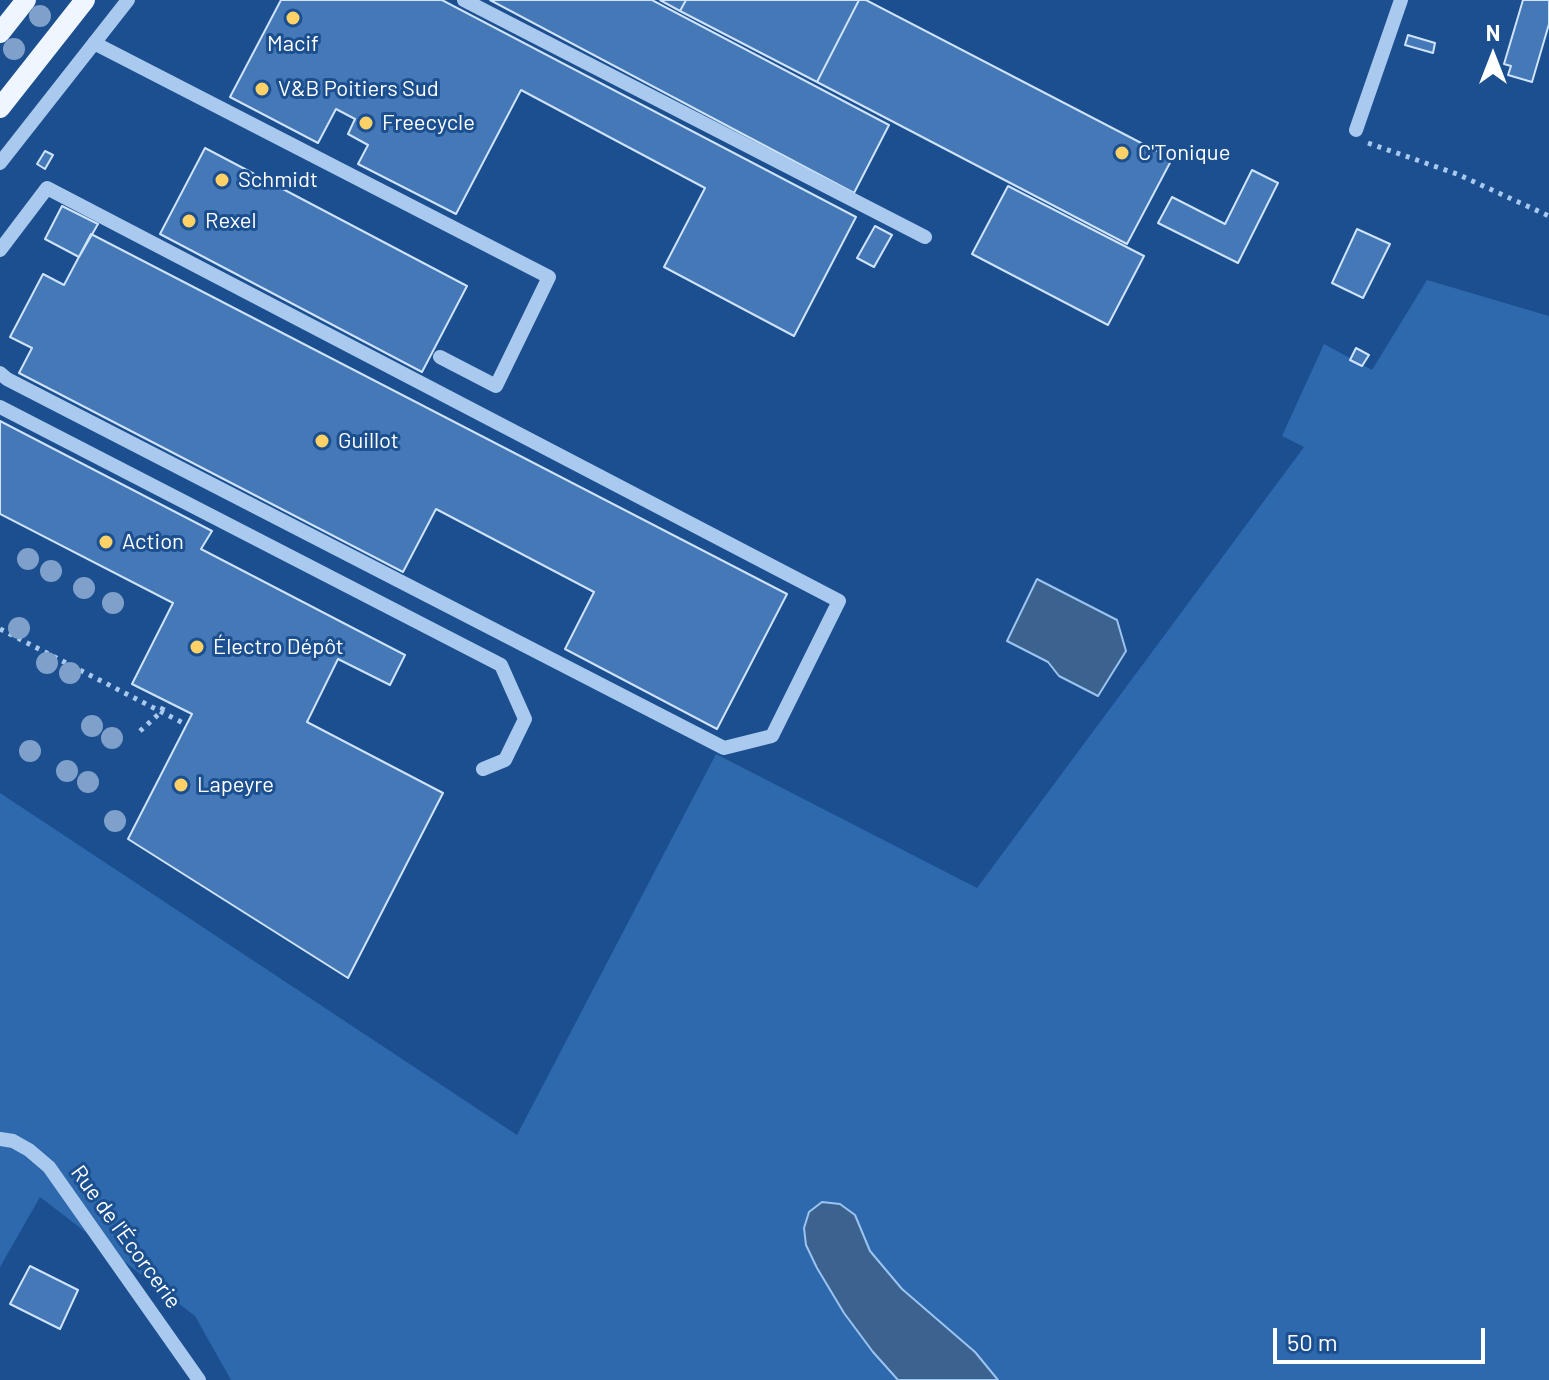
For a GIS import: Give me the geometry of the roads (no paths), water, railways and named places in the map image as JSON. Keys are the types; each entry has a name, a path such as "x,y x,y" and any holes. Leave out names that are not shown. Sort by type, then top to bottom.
{"main road":[{"path":"0,33 26,0"},
{"path":"0,108 85,0"}],"street":[{"path":"0,163 128,0"},
{"path":"464,0 925,237"},
{"path":"1356,130 1401,0"},
{"path":"94,43 549,277 496,386 440,357"},
{"path":"0,250 47,188 839,601 772,736 724,748 3,376"},
{"path":"0,407 501,665 525,719 505,760 483,769"},
{"name":"Rue de l'Écorcerie","path":"0,1139 13,1141 29,1150 49,1167 199,1380"}],"place":[{"name":"Macif","path":"293,18"},
{"name":"V&B Poitiers Sud","path":"262,89"},
{"name":"Freecycle","path":"366,123"},
{"name":"C'Tonique","path":"1122,153"},
{"name":"Schmidt","path":"222,180"},
{"name":"Rexel","path":"189,221"},
{"name":"Guillot","path":"322,441"},
{"name":"Action","path":"106,542"},
{"name":"Électro Dépôt","path":"197,647"},
{"name":"Lapeyre","path":"181,785"}]}
